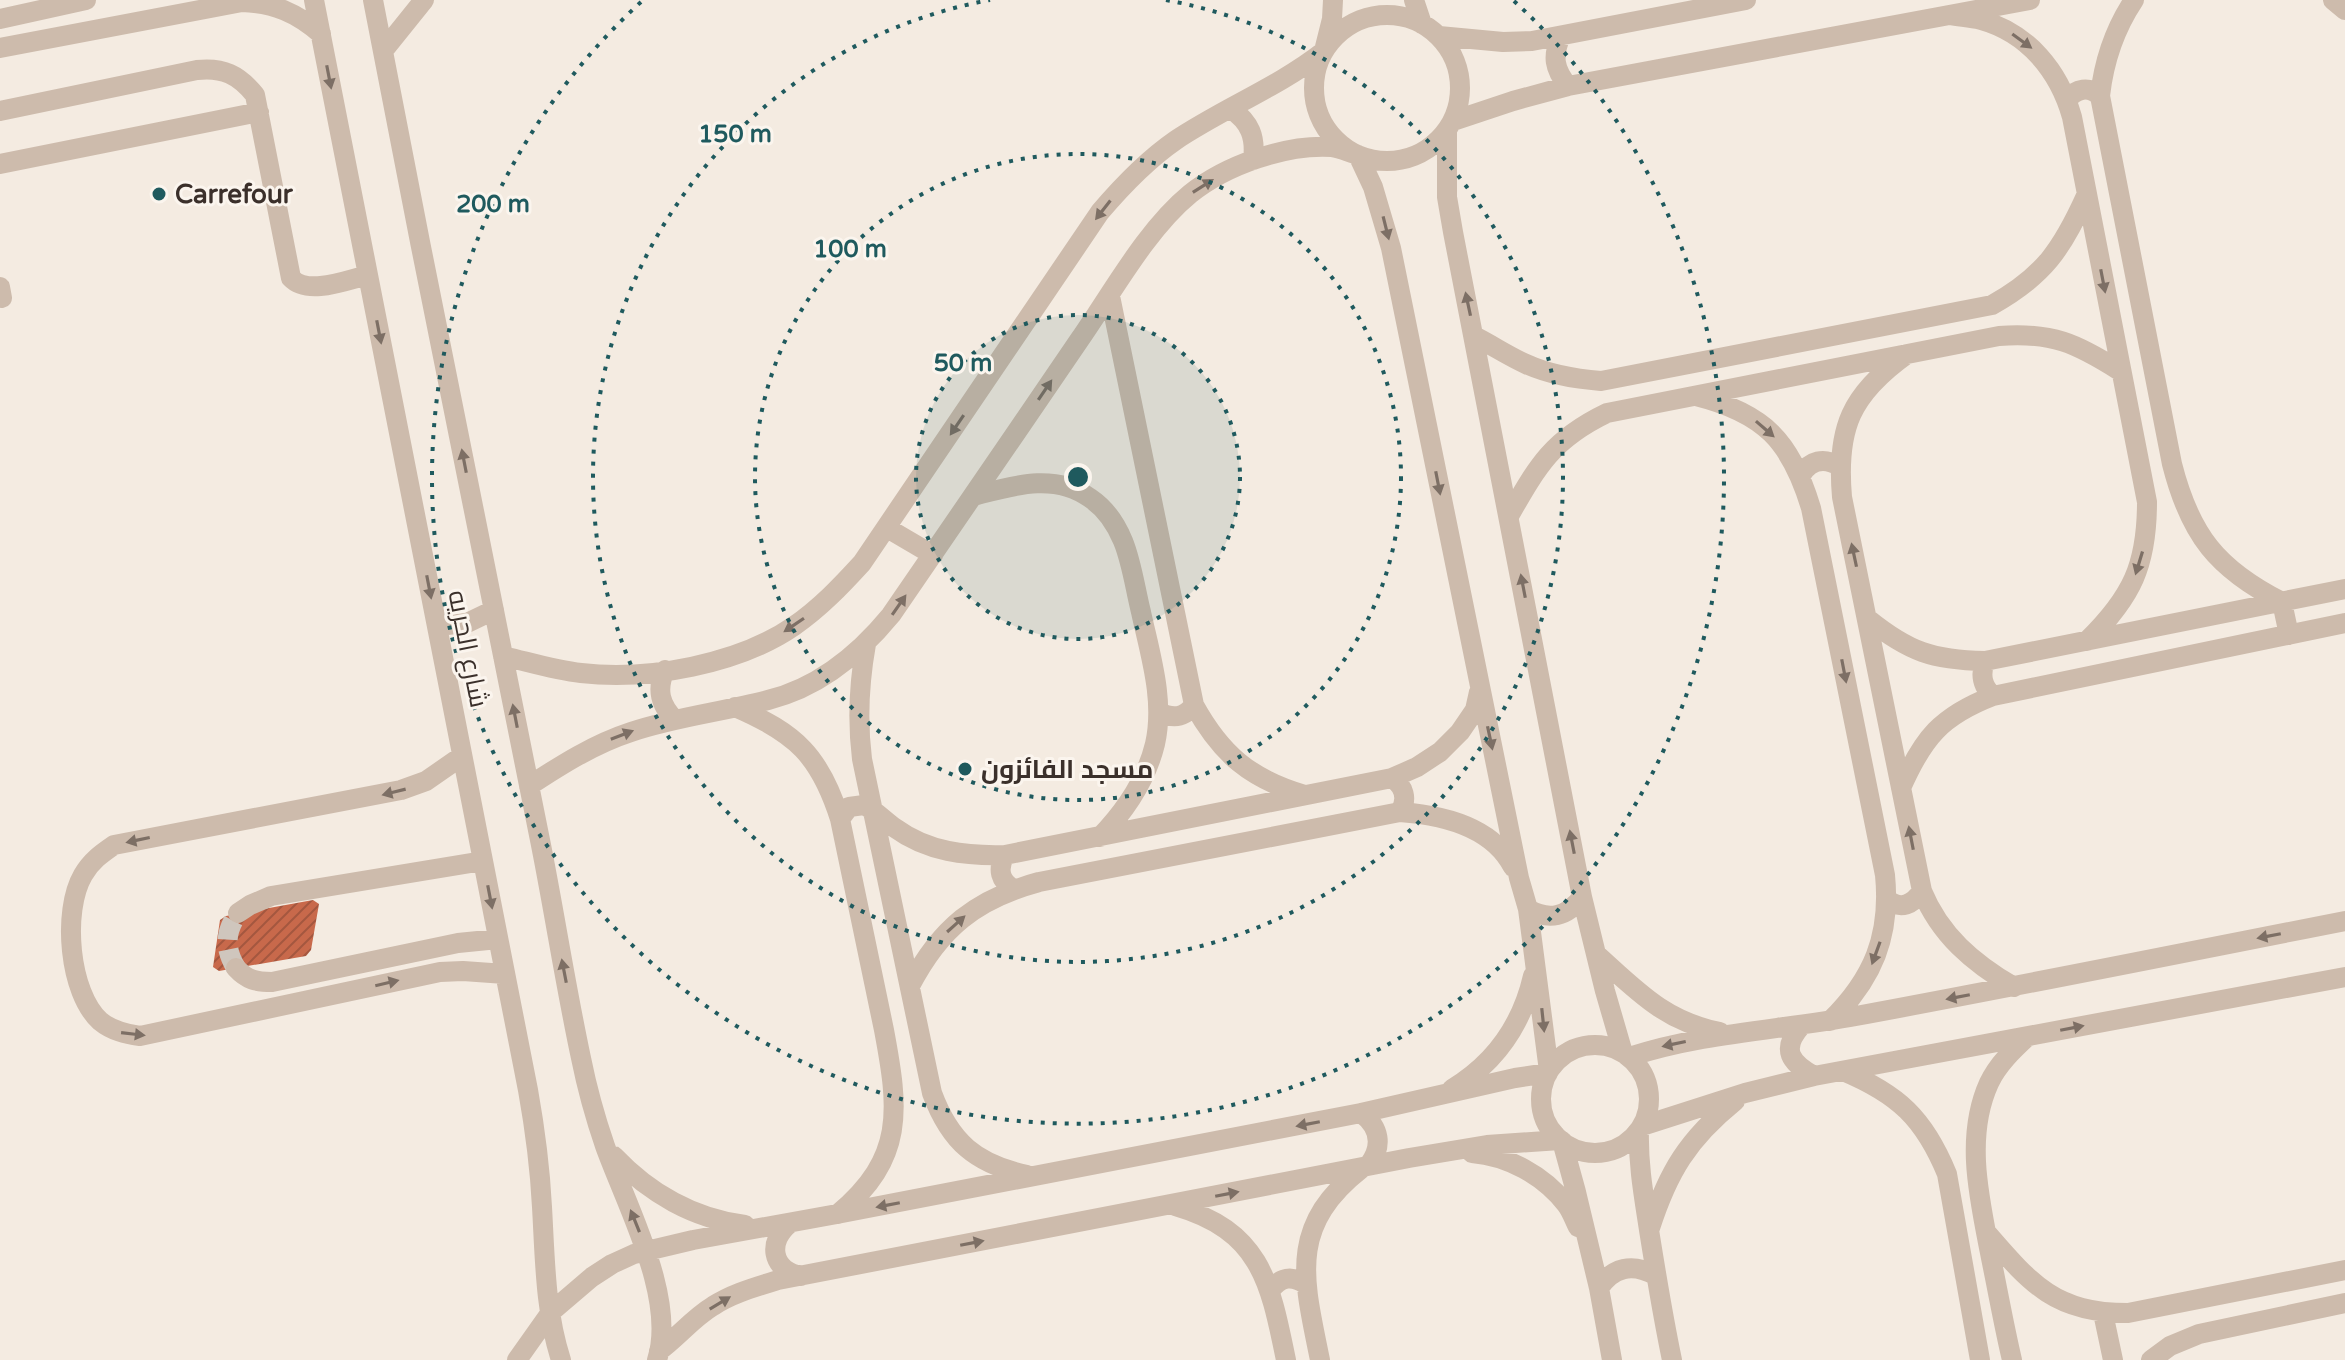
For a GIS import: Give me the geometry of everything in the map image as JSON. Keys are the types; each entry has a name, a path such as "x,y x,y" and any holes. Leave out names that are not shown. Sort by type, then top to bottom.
{"street":[{"path":"0,19 86,0"},
{"name":"شارع الحريه","path":"314,0 528,1090 538,1154 554,1339 561,1360"},
{"name":"شارع الحريه","path":"373,0 581,1057 592,1107 647,1252 659,1303 659,1357"},
{"path":"383,51 424,0"},
{"path":"1333,0 1332,19 1316,70 1314,90 1317,110 1326,128 1339,143 1357,155 1373,187 1391,248 1479,688 1528,909 1549,1072"},
{"path":"1414,0 1431,30 1456,62 1460,76 1461,92 1450,126 1447,197 1582,897 1626,1055"},
{"path":"503,656 583,673 665,670 704,663 750,649 792,627 830,598 862,563 1100,212 1123,184 1177,139 1299,70 1351,24 1368,17 1387,15 1405,17 1431,30 1503,42 1532,41 1746,0"},
{"path":"529,786 598,745 632,731 771,699 805,686 837,667 866,644 891,615 1168,215 1192,193 1222,174 1253,160 1308,148 1334,147 1374,160 1407,159 1429,148 1450,126 1513,101 1568,86 2030,0"},
{"path":"2134,0 2111,43 2103,69 2100,96 2180,498 2193,525 2231,571 2282,602"},
{"path":"2333,0 2345,10"},
{"path":"0,48 242,2 285,10 321,34"},
{"path":"1950,15 1980,20 2009,31 2034,49 2054,72 2067,100 2147,502 2147,534 2140,564 2128,593 2109,619 2087,641"},
{"path":"1561,36 1555,48 1555,62 1559,76 1568,86"},
{"path":"0,111 211,69 224,71 247,84 255,95 291,278 307,288 368,275"},
{"path":"2067,100 2083,89 2095,91 2100,96"},
{"path":"1231,109 1248,125 1255,148 1253,160"},
{"path":"0,164 259,112"},
{"path":"1474,336 1549,373 1601,381 1992,305 2017,291 2057,252 2086,196"},
{"path":"1110,296 1194,705 1208,731 1228,755 1252,774 1279,788 1308,796"},
{"path":"1992,305 2002,315 2003,329 1999,336"},
{"path":"1509,516 1540,463 1559,442 1582,425 1607,413 1999,336 2046,336 2068,342 2120,371"},
{"path":"1907,354 1885,370 1866,390 1852,413 1843,439 1839,466 1842,497 1922,891 1930,911 1967,955 2014,987"},
{"path":"1601,381 1593,389 1592,399 1597,409 1607,413"},
{"path":"1696,396 1735,408 1769,431 1787,451 1801,475 1811,508 1882,860 1887,899 1886,921 1879,950 1867,977 1851,1001 1830,1021"},
{"path":"1801,475 1811,463 1818,461 1825,460 1839,466"},
{"path":"973,496 1038,481 1065,485 1090,497 1110,516 1123,540 1131,566 1159,712 1156,741 1148,768 1120,817 1100,837"},
{"path":"2147,502 2153,508 2166,509 2180,498"},
{"path":"887,528 933,555"},
{"path":"1868,619 1893,639 1922,653 1953,660 1985,661 2345,589"},
{"path":"2282,602 2289,635"},
{"path":"437,626 467,623 494,610"},
{"path":"1901,788 1926,740 1945,720 1993,696 2345,623"},
{"path":"866,644 859,687 859,731 932,1093 942,1119 959,1141 981,1159 1007,1170 1035,1176"},
{"path":"1985,661 1982,676 1987,691 1993,696"},
{"path":"665,670 659,692 675,720"},
{"path":"840,819 845,810 854,805 864,805 922,843 949,852 977,856 1005,855 1308,796 1392,778 1417,767 1440,752 1460,732 1475,710 1479,688"},
{"path":"1159,712 1178,717 1194,705"},
{"path":"735,707 765,720 791,738 814,761 830,789 840,819 890,1059 895,1113 890,1142 878,1171 860,1195 837,1214"},
{"path":"462,756 426,781 401,790 114,845 95,858 82,877 75,899 71,934 73,965 88,1009 102,1023 120,1033 140,1036 440,972 505,974"},
{"path":"1392,778 1404,793 1404,807 1400,812"},
{"path":"910,986 935,944 952,927 981,905 1014,889 1400,812 1429,814 1457,822 1483,835 1506,853 1519,878"},
{"path":"1005,855 1001,875 1014,889"},
{"path":"238,913 271,896 483,861"},
{"path":"1887,899 1897,905 1908,905 1922,891"},
{"path":"1528,909 1552,917 1575,907 1582,897"},
{"path":"1626,1055 1665,1045 1801,1026 2014,987 2345,921"},
{"path":"236,968 246,978 272,982 458,943 498,939"},
{"path":"1596,954 1645,1000 1672,1017 1701,1029 1732,1034"},
{"path":"1439,1096 1469,1078 1494,1055 1514,1028 1528,997 1535,964"},
{"path":"659,1357 711,1307 732,1295 778,1280 1448,1151 1526,1141 1561,1141 1584,1152 1609,1151 1620,1147 1641,1128 1745,1093 1814,1076 2345,977"},
{"path":"884,1030 899,1036 913,1030 918,1024"},
{"path":"1801,1026 1791,1039 1790,1054 1798,1067 1814,1076"},
{"path":"2012,1360 1986,1232 1975,1141 1979,1110 1990,1081 2009,1054 2028,1036"},
{"path":"1612,1360 1576,1192 1561,1141 1545,1120 1542,1108 1543,1084 1558,1060 1583,1047 1597,1045 1626,1055 1638,1066 1648,1089 1649,1102 1641,1128 1638,1154 1655,1275 1672,1360"},
{"path":"1843,1071 1871,1083 1897,1100 1919,1121 1936,1146 1947,1174 1980,1360"},
{"path":"517,1360 551,1312 592,1277 634,1254 693,1240 1361,1113 1549,1072"},
{"path":"1649,1232 1662,1191 1683,1153 1711,1120 1745,1093"},
{"path":"1320,1360 1305,1284 1305,1257 1312,1230 1324,1206 1341,1184 1375,1157 1378,1137 1375,1127 1361,1113"},
{"path":"606,1148 631,1174 661,1196 694,1212 729,1223 765,1227"},
{"path":"1448,1151 1493,1155 1534,1174 1566,1204 1587,1244"},
{"path":"1947,1174 1960,1162 1972,1164 1976,1169"},
{"path":"1172,1204 1198,1212 1222,1226 1243,1243 1260,1265 1271,1290 1286,1360"},
{"path":"790,1223 777,1236 775,1254 784,1269 801,1276"},
{"path":"1986,1232 2035,1285 2055,1299 2103,1313 2128,1313 2345,1270"},
{"path":"1599,1288 1606,1277 1617,1270 1630,1267 1655,1275"},
{"path":"1271,1290 1286,1278 1305,1284"},
{"path":"2191,1301 2189,1323 2199,1334"},
{"path":"2151,1360 2170,1346 2199,1334 2345,1303"},
{"path":"2103,1313 2113,1360"}],"building":[{"path":"313,900 319,904 311,950 306,956 219,971 213,967 220,920 226,916"}],"tunnel":[{"path":"236,968 229,954 228,940 238,913"}],"place":[{"name":"Carrefour","path":"159,194"},
{"name":"مسجد الفائزون","path":"965,769"}]}
